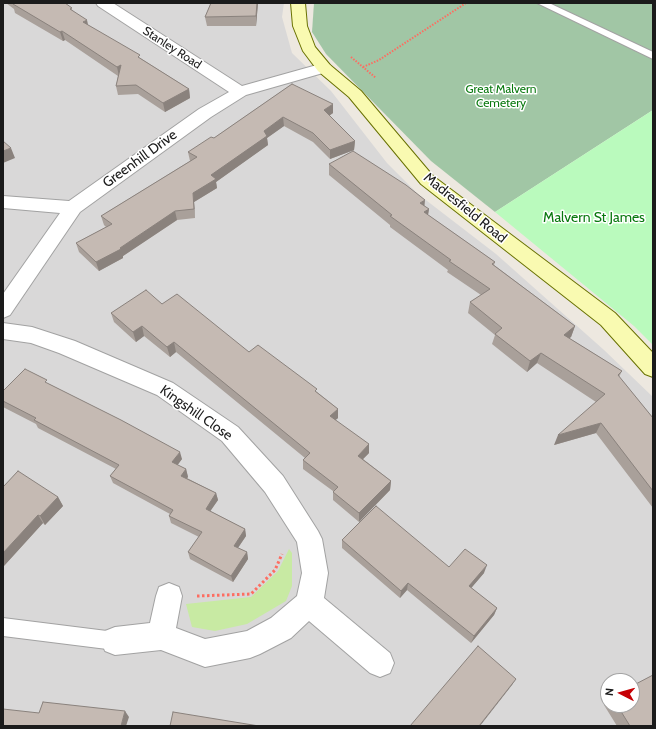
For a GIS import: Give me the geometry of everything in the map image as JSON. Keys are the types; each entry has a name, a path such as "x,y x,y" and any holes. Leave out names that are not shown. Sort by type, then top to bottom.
{"street":[{"name":"Stanley Road","path":"103,3 240,92"},
{"name":"Madresfield Road","path":"298,3 300,26 308,48 324,68 355,94 427,180 608,319 653,368"},
{"name":"Greenhill Drive","path":"3,310 73,208 205,113 240,92 324,68"},
{"path":"3,202 73,208"},
{"name":"Kingshill Close","path":"3,331 32,335 67,347 165,389 230,434 274,484 309,539 315,572 309,603"},
{"path":"161,636 169,596"},
{"path":"115,641 161,636 205,653 250,644 281,628 309,603 380,663"}],"lane":[{"path":"542,3 653,56"},
{"path":"3,627 115,641"}],"path":[{"path":"363,67 379,60 466,3"},
{"path":"351,58 376,78"},
{"path":"169,596 251,594 275,570 298,522"}],"shaded area":[{"path":"3,3 284,3 282,17 292,53 331,91 387,163 418,194 496,254 604,350 653,397 653,726 3,726"}],"green space":[{"name":"Great Malvern Cemetery","path":"314,3 653,3 653,110 495,212 431,161 326,54 312,32"},
{"name":"Malvern St James","path":"653,110 653,345 634,326 495,212"},
{"path":"289,549 292,553 292,586 286,601 247,624 215,631 192,627 186,604 251,597 278,571"}],"building":[{"path":"65,3 72,8 70,9 87,20 83,22 140,55 138,57 189,89 163,103 136,85 116,86 121,65 117,67 62,31 60,32 13,4"},
{"path":"211,3 257,3 256,16 205,17"},
{"path":"292,84 333,104 324,110 355,141 330,150 313,133 283,117 264,131 267,136 211,175 216,179 193,193 194,209 175,211 120,248 121,249 96,262 76,243 112,224 101,216 197,157 188,152 211,137 214,138"},
{"path":"3,141 11,148 3,151"},
{"path":"353,151 406,185 425,200 420,203 429,209 424,212 495,262 492,264 575,326 564,335 622,371 618,375 653,418 653,491 601,423 558,435 605,394 541,353 530,361 495,334 502,328 470,302 490,289 449,261 451,260 390,216 392,215 329,164"},
{"path":"146,290 162,304 177,294 249,352 258,345 317,389 315,391 338,409 330,416 369,444 358,456 391,481 359,513 333,492 338,487 303,460 310,453 174,342 167,347 142,326 133,332 111,313"},
{"path":"25,369 47,380 45,382 121,420 180,452 172,462 186,469 181,476 216,493 206,509 245,529 234,546 247,552 231,576 188,552 202,532 169,516 173,510 110,476 119,465 34,420 36,418 3,401 3,391"},
{"path":"18,471 58,497 40,516 38,515 3,553 3,485 4,486"},
{"path":"376,506 449,567 465,549 487,565 469,586 497,608 474,636 408,583 401,591 342,540"},
{"path":"478,646 516,679 479,726 410,726"},
{"path":"653,675 653,726 630,726 622,713 640,713 640,682"},
{"path":"43,702 125,711 121,726 3,726 3,709 39,713"},
{"path":"173,712 259,726 170,726"}]}
